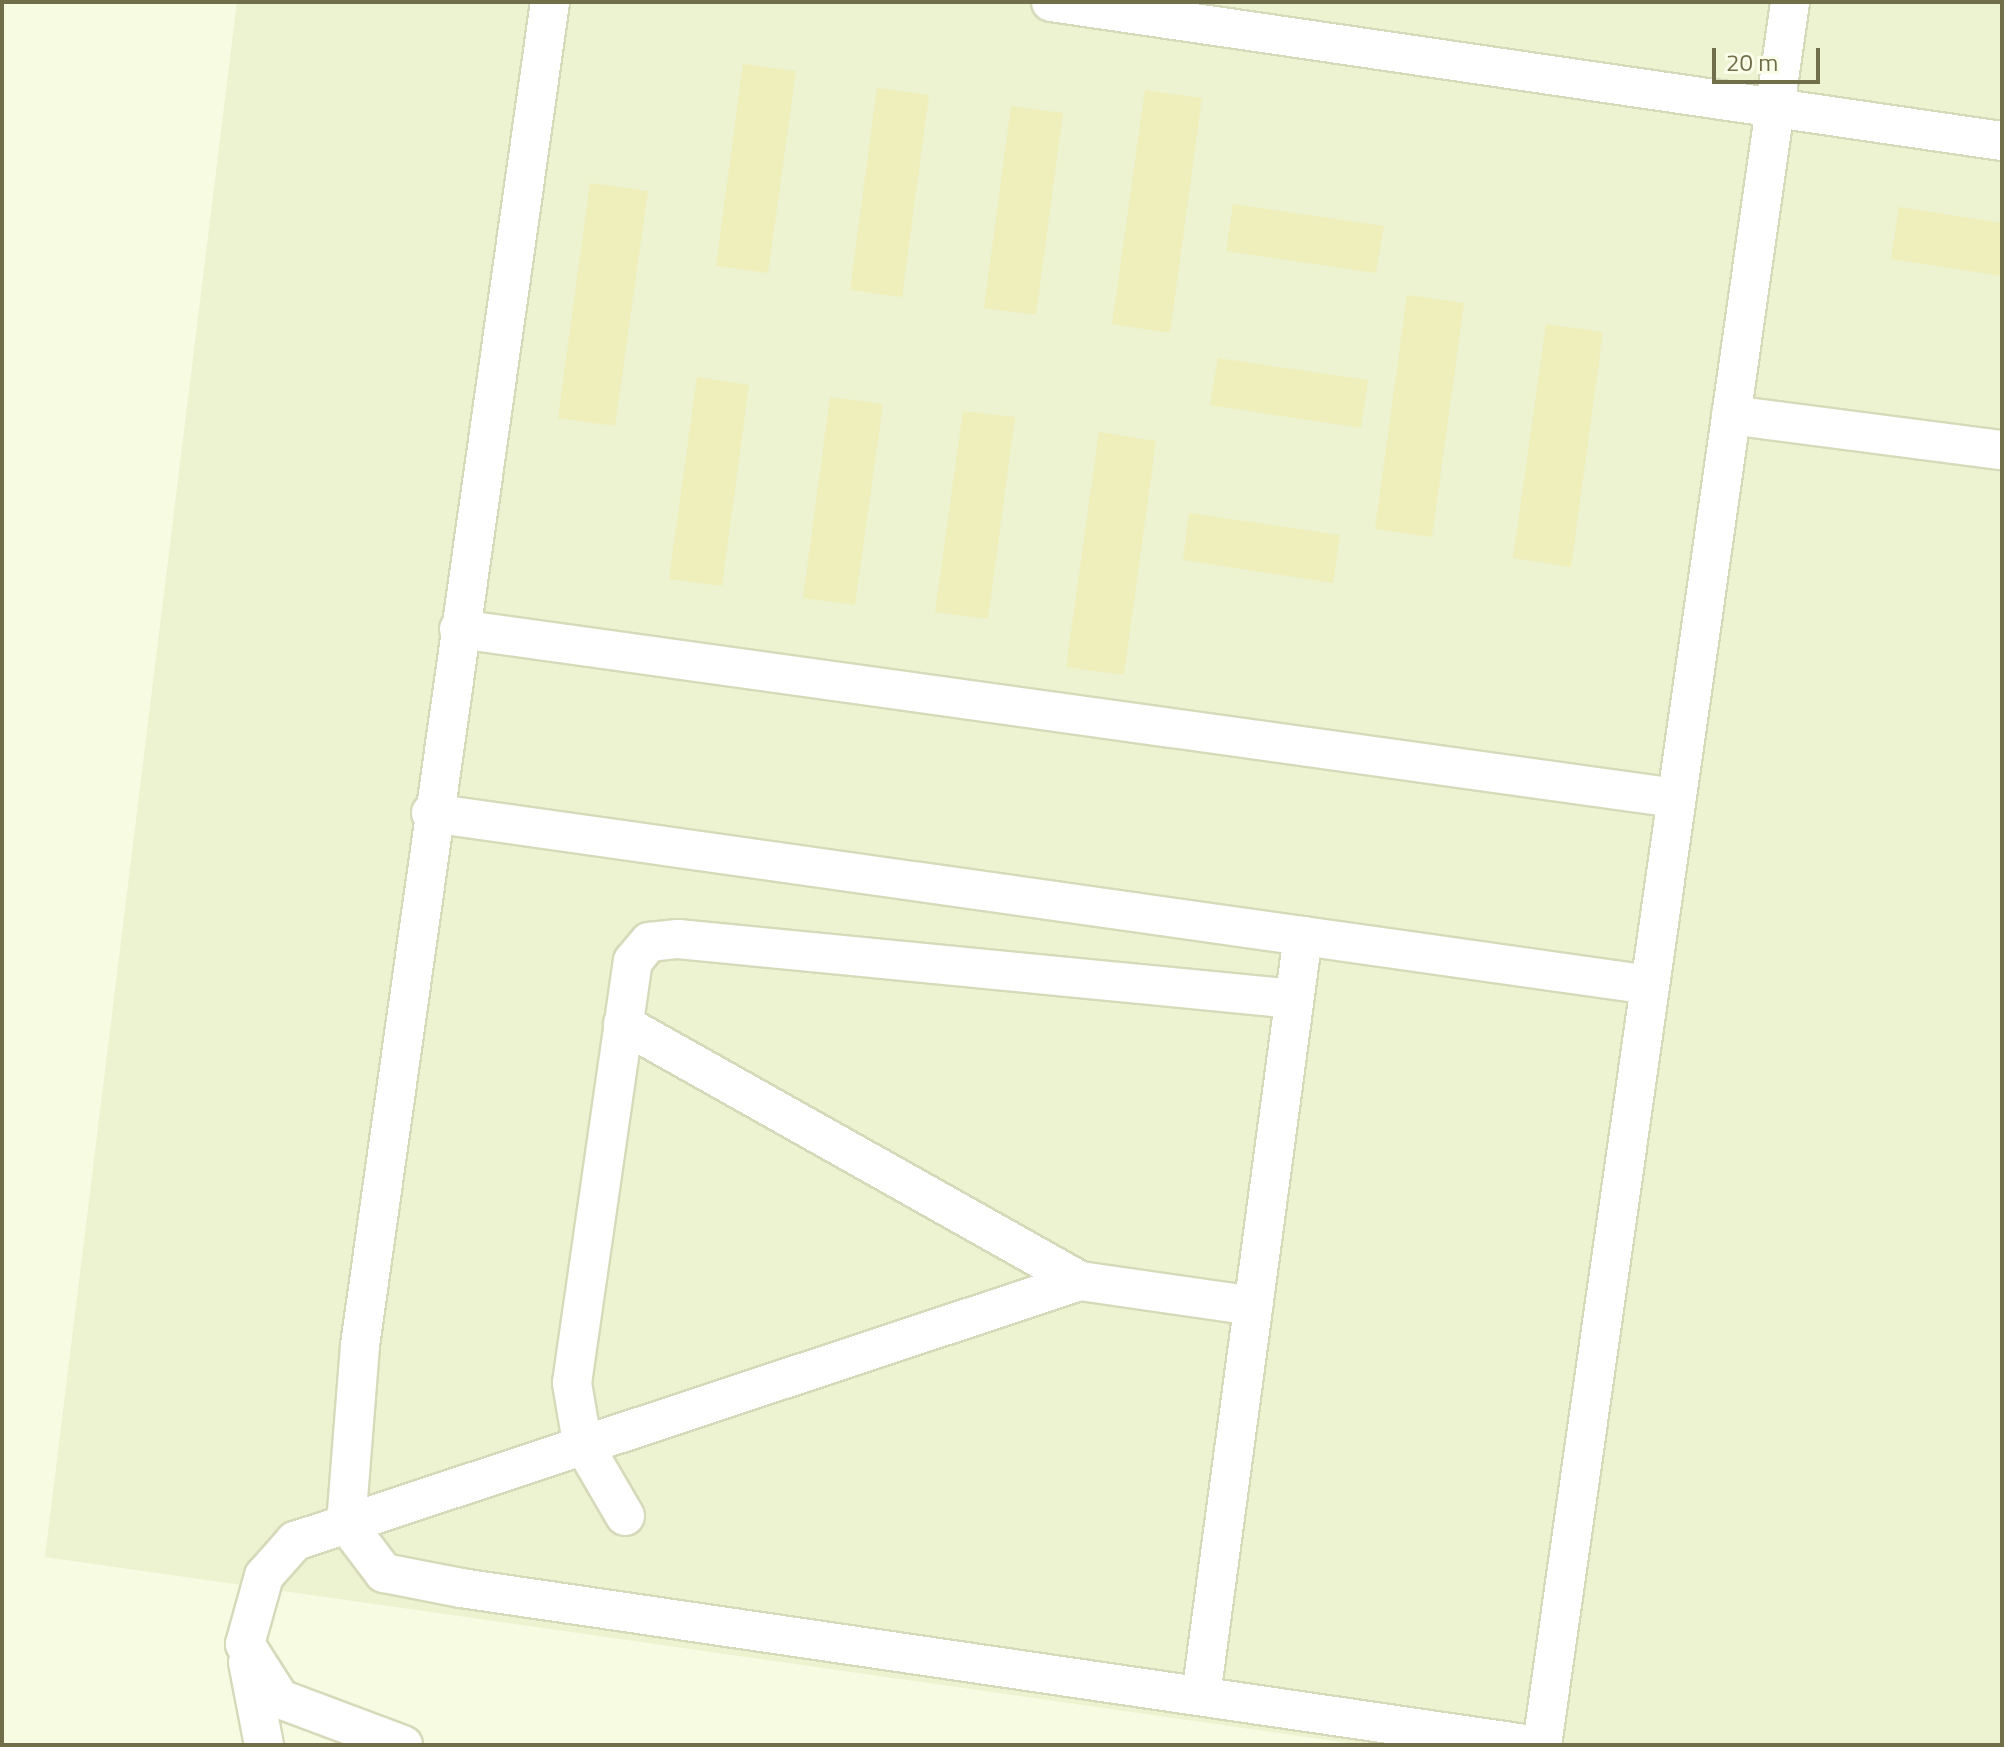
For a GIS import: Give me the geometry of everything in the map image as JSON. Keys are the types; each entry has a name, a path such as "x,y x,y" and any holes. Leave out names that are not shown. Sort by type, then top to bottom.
{"lane":[{"path":"550,2 431,813 360,1346 346,1523 384,1573 415,1579 1532,1745"},
{"path":"1051,2 2002,141"},
{"path":"1542,1745 1790,2"},
{"path":"1731,415 2002,450"},
{"path":"459,629 1676,798"},
{"path":"431,813 1650,985"},
{"path":"1201,1696 1303,936"},
{"path":"625,1516 582,1442 572,1383 633,961 649,942 678,939 1294,999"},
{"path":"623,1024 1080,1281 1253,1306"},
{"path":"264,1745 245,1644 264,1576 277,1556 295,1541 582,1442 1080,1281"},
{"path":"245,1644 280,1699 403,1745"}],"shaded area":[{"path":"237,2 2002,2 2002,1745 1363,1745 45,1557"}],"building":[{"path":"743,64 796,71 768,273 716,266"},
{"path":"877,88 929,95 902,297 850,290"},
{"path":"1145,90 1202,98 1170,333 1112,324"},
{"path":"1011,106 1063,113 1036,315 984,308"},
{"path":"590,183 648,191 615,426 558,418"},
{"path":"1233,204 1384,226 1376,273 1226,251"},
{"path":"1899,207 2002,223 2002,276 1891,259"},
{"path":"1407,295 1464,303 1432,537 1375,529"},
{"path":"1546,324 1603,332 1571,567 1513,558"},
{"path":"1218,358 1368,380 1361,428 1210,405"},
{"path":"697,377 749,385 722,586 669,579"},
{"path":"830,397 883,404 855,605 803,598"},
{"path":"963,411 1015,417 988,619 935,612"},
{"path":"1099,432 1156,441 1124,675 1066,667"},
{"path":"1189,513 1340,535 1333,583 1183,560"}]}
